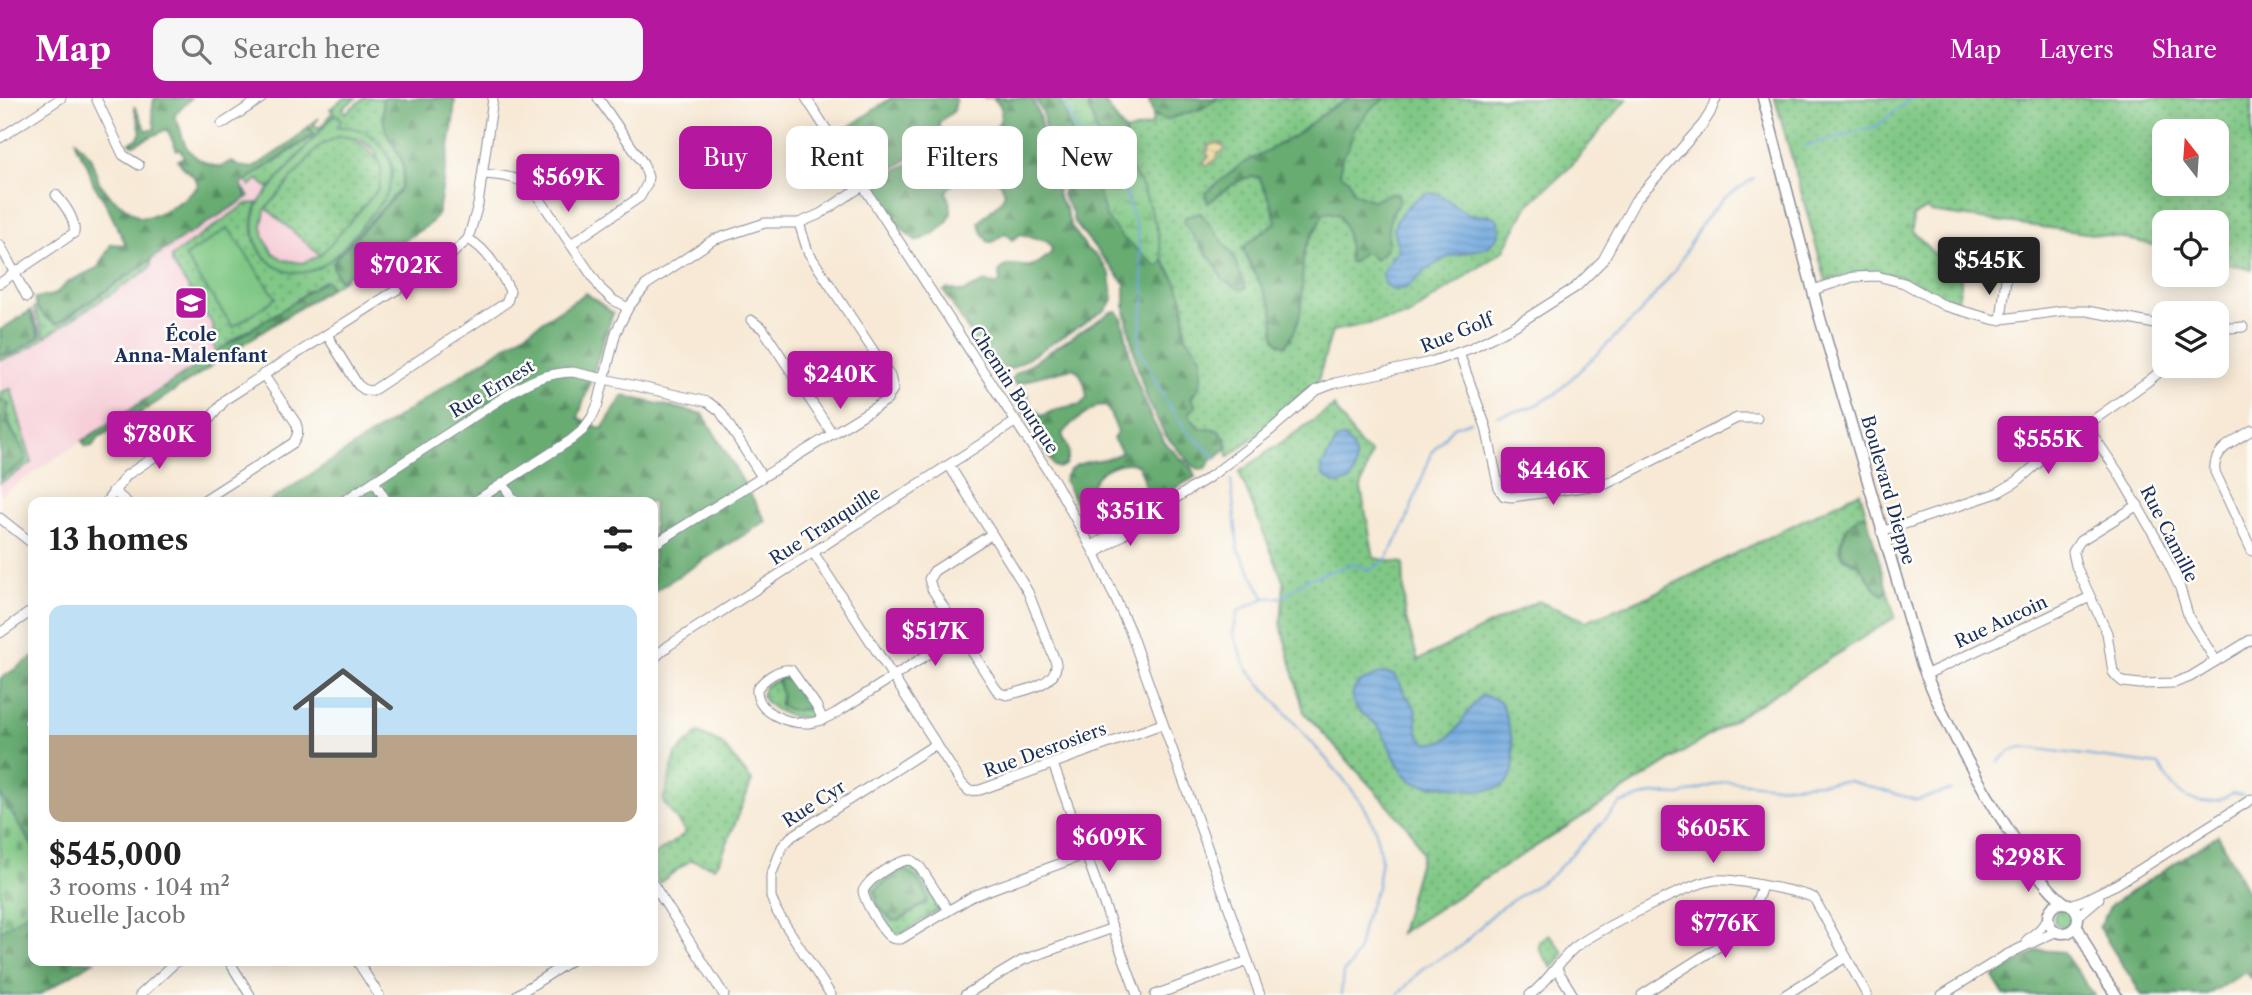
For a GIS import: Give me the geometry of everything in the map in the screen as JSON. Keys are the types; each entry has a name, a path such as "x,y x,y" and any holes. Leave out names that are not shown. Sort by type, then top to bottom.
{"main road":[{"name":"Boulevard Dieppe","path":"1763,98 1813,290 1881,532 1925,674 1963,755 2034,870"},
{"path":"2034,870 2067,904 2078,921 2096,966 2116,995"},
{"path":"2034,870 2047,897 2050,926 2096,966"},
{"path":"2048,916 2054,906 2067,904"},
{"path":"2060,933 2078,921"}],"street":[{"path":"0,138 61,98"},
{"path":"96,98 123,155 139,165"},
{"path":"222,124 262,98"},
{"path":"109,497 138,467 207,422 226,398 451,255 468,239 484,174 493,98"},
{"path":"571,244 640,197 647,184 648,177 643,163 598,98"},
{"name":"Chemin Bourque","path":"806,98 825,126"},
{"name":"Rue Golf","path":"1093,550 1211,476 1323,387 1405,369 1459,353 1494,337 1576,287 1607,254 1632,205 1703,124 1716,98"},
{"path":"484,174 513,177 533,189 601,289 628,308"},
{"path":"482,497 583,430 598,404 616,332 628,308 646,285 713,240 765,223 799,223 820,214 858,189"},
{"name":"Chemin Bourque","path":"867,189 1055,482 1093,550 1130,631 1260,995"},
{"path":"0,282 74,233 75,226 63,202 55,195"},
{"path":"658,542 887,400 893,389 890,376 808,252 799,223"},
{"path":"327,335 358,385 365,390 372,390 507,302 510,291 507,284 483,250 468,239"},
{"path":"0,245 27,297"},
{"path":"1813,290 1853,277 1877,276 1903,283 1945,306 2001,320 2061,311 2087,311 2152,324"},
{"path":"2001,320 2006,278"},
{"path":"751,320 763,329 832,433"},
{"path":"2229,328 2243,327"},
{"path":"1459,353 1486,427 1499,489 1504,496 1606,484 1737,418 1757,418"},
{"name":"Rue Ernest","path":"350,497 533,379 552,373 573,372 708,402 720,411 762,477"},
{"path":"209,497 297,438 296,423 263,374"},
{"path":"1881,532 1997,493 2016,482 2086,425 2153,378"},
{"name":"Rue Tranquille","path":"658,654 1015,422"},
{"name":"Rue Camille","path":"2086,425 2138,505 2170,566 2189,618 2216,661"},
{"path":"2252,430 2221,451 2214,465 2215,472 2249,534 2252,551"},
{"path":"948,465 992,534 1031,598 1056,663 1055,672 1048,680 1010,694 1002,694 996,689 931,587 930,577 936,570 992,534"},
{"path":"374,481 384,497"},
{"path":"503,484 511,497"},
{"path":"113,491 121,497"},
{"path":"2138,505 2080,541 2073,559 2107,633 2113,672 2123,682 2155,685 2174,683 2190,677 2252,639"},
{"path":"0,533 4,521 28,540"},
{"name":"Rue Desrosiers","path":"813,552 936,744 964,786 971,791 1162,724"},
{"name":"Rue Aucoin","path":"1925,674 2090,597"},
{"path":"0,632 28,613"},
{"path":"823,720 792,670 780,671 757,688 758,699 771,714 805,723 823,720 960,634"},
{"name":"Rue Cyr","path":"831,995 772,901 770,879 780,850 791,837 936,744"},
{"path":"1053,764 1137,995"},
{"path":"2067,904 2117,884 2252,799"},
{"path":"948,910 920,867 911,860 903,860 869,882 863,891 865,900 886,933 896,940 906,938 948,910 985,890 1086,854"},
{"path":"1530,995 1571,951 1587,938 1692,887 1715,879 1800,892 1814,898 1867,995"},
{"path":"2078,921 2117,884"},
{"path":"1642,995 1739,932 1751,917 1762,886"},
{"path":"658,892 724,995"},
{"path":"658,903 663,900"},
{"path":"1942,995 2006,955 2039,930 2048,916"},
{"path":"965,995 1024,960 1112,928"},
{"path":"2006,955 2060,933"},
{"path":"1785,995 1846,957"},
{"path":"1155,995 1248,961"},
{"path":"140,995 172,966"},
{"path":"232,966 250,995"},
{"path":"360,966 379,995"},
{"path":"517,995 562,966"},
{"path":"1557,969 1573,995"}],"shaded area":[{"name":"École Anna-Malenfant","path":"327,120 369,131 393,170 286,307 0,495 0,330 37,306 43,315 60,323 181,239 246,198 241,184"}],"green space":[{"path":"154,98 191,98 174,116 190,152 216,166 221,167 231,161 238,166 253,168 306,129 311,129 314,134 241,184 247,198 181,239 56,324 39,310 35,298 54,295 68,282 99,267 111,244 126,245 93,183 76,141 90,156 99,182 111,197 139,217 154,215 171,207 198,186 195,178 178,160 184,157 181,150 177,150 167,129 133,145 130,143 138,138 141,132 134,106 147,131 155,129 152,112"},
{"path":"344,98 356,98 343,108 345,113 364,98 382,98 384,123 399,154 403,177 400,189 336,258 333,264 337,278 345,279 329,289 330,286 307,291 295,302 231,341 218,355 214,347 213,325 172,263 172,256 246,204 258,203 253,229 261,253 277,267 286,270 314,268 336,255 376,208 390,184 391,160 384,149 370,138 346,127 336,127 335,114 269,189 258,179 250,186 246,181 241,184 312,137 306,129 319,118 313,125 320,128 333,111 330,109"},
{"path":"382,98 455,98 438,213 430,224 340,280 333,268 336,258 398,193 404,175 401,160 386,131"},
{"path":"891,98 956,98 954,111 939,122 940,126 902,126 902,163 888,171 888,126 851,126"},
{"path":"993,98 1032,98 1041,126 1037,126 1037,189 1058,189 1057,194 1070,224 1087,249 1098,257 1110,274 1113,300 1105,310 1011,369 995,369 990,365 944,291 947,289 963,292 985,282 997,285 1000,282 999,272 1006,266 1033,265 1050,254 1052,249 1047,241 1021,234 1012,240 1005,233 993,242 988,242 981,231 979,222 1001,201 1005,193 1003,189 1023,189 1023,126 997,126 1000,122 1000,105"},
{"path":"1035,98 1058,98 1070,126 1044,126 1043,113"},
{"path":"1058,98 1070,98 1071,103 1080,98 1089,98 1088,108 1095,126 1070,126"},
{"path":"1089,98 1102,98 1121,126 1094,126"},
{"path":"1148,98 1218,98 1203,108 1165,120 1153,114"},
{"path":"1218,98 1628,98 1570,167 1528,205 1504,250 1408,316 1332,331 1317,384 1228,457 1227,444 1214,429 1200,428 1188,412 1192,409 1191,398 1201,382 1201,356 1185,335 1184,308 1177,283 1160,254 1157,229 1143,188 1137,179 1137,129 1152,125 1153,114 1156,117 1181,115 1204,107"},
{"path":"1350,98 1386,98 1370,110 1354,130 1348,149 1342,157 1340,174 1348,179 1354,193 1374,201 1390,193 1398,194 1400,201 1389,223 1386,247 1375,260 1368,253 1362,253 1353,262 1349,262 1347,237 1339,215 1330,212 1323,214 1304,254 1302,301 1298,322 1286,345 1280,344 1275,338 1272,307 1242,248 1276,222 1272,205 1259,177 1238,181 1208,203 1205,193 1242,164 1293,137 1330,109"},
{"path":"1775,98 2252,98 2252,270 2229,264 2229,210 2152,210 2152,245 2123,238 1930,212 1927,209 1913,216 1912,231 1933,253 1960,263 1961,284 1957,305 1895,275 1850,275 1826,281"},
{"path":"335,114 342,120 337,127 364,132 375,139 389,159 390,185 384,199 343,248 316,269 300,273 285,271 263,254 256,241 254,227 255,212 262,198","holes":["339,136 360,139 375,151 382,170 378,190 320,256 302,263 284,260 273,253 264,238 262,226 265,210 319,146"]},
{"path":"343,136 358,142 379,162 381,181 365,207 321,256 266,208 319,146 332,138"},
{"path":"901,168 902,189 949,189 946,192 951,214 945,225 917,241 894,219 877,191 888,189 888,177"},
{"path":"1137,179 1143,188 1157,229 1163,260 1161,264 1158,266 1153,263 1122,237 1106,217 1099,189 1137,189"},
{"path":"1063,189 1099,189 1102,204 1112,224 1149,258 1161,264 1163,260 1177,283 1183,299 1185,335 1201,356 1201,382 1191,398 1196,406 1189,412 1191,419 1200,428 1218,430 1227,440 1226,449 1205,469 1200,470 1191,464 1165,435 1148,401 1138,370 1125,311 1125,284 1074,222 1072,212 1062,195"},
{"path":"1201,213 1233,255 1246,288 1239,289 1223,280 1184,223 1185,217"},
{"path":"228,228 276,298 233,327 185,257"},
{"path":"151,260 151,266 146,271 45,337 34,308 37,306 45,317 56,324 60,323"},
{"path":"325,281 328,282 329,289 223,357 218,355 219,350"},
{"path":"586,293 613,313 578,418 602,429 623,396 703,414 766,521 658,589 658,497 277,497"},
{"path":"31,310 43,339 17,355 0,360 0,355 12,354 39,337"},
{"path":"30,311 39,337 12,354 0,355 0,330"},
{"path":"1117,311 1122,318 1134,374 1151,418 1165,443 1192,469 1195,477 1149,503 1145,499 1144,480 1139,466 1132,463 1115,465 1099,474 1091,487 1097,500 1113,512 1110,521 1098,525 1086,520 1064,480 1068,472 1081,463 1106,459 1122,452 1113,439 1118,431 1107,407 1099,405 1072,423 1062,434 1068,455 1065,465 1059,468 1054,466 1016,399 1021,394 1027,394 1031,406 1042,416 1057,409 1081,404 1087,397 1081,376 1072,368 1017,385 1011,380 1015,374 1111,312"},
{"path":"213,355 217,361 207,369 130,420 100,436 92,446 86,447 82,441"},
{"path":"11,389 32,463 0,483 0,478 25,460 10,424 5,401 0,398 0,392"},
{"path":"0,398 9,405 7,421 25,458 22,464 0,478"},
{"path":"1334,406 1360,445 1371,453 1361,488 1374,558 1403,563 1405,615 1418,660 1538,601 1586,621 1649,596 1860,492 1866,514 1845,532 1840,546 1841,552 1844,558 1859,566 1876,590 1885,594 1887,589 1895,617 1400,933 1422,853 1411,831 1304,712 1281,625 1284,583 1239,472"},
{"path":"1866,514 1887,589 1883,595 1840,548 1848,527"},
{"path":"28,660 28,839 0,795 0,679"},
{"path":"786,675 792,680 781,678 778,683 782,695 779,704 794,711 808,709 809,704 811,715 808,718 782,713 762,696 765,686"},
{"path":"781,678 792,680 798,694 809,704 809,708 794,711 780,706 782,695 778,681"},
{"path":"792,680 799,687 809,704 798,694"},
{"path":"698,733 722,744 752,781 715,867 691,860 659,883 658,853 686,833 663,801 676,754"},
{"path":"0,795 28,839 28,912 0,931"},
{"path":"2218,835 2249,896 2252,895 2252,979 2246,972 2207,995 2142,995 2099,928 2111,905"},
{"path":"907,865 915,869 939,909 903,933 896,934 883,921 872,903 868,892 871,886","holes":["898,873 910,873 926,892 927,903 900,920 890,919 878,905 878,887"]},
{"path":"906,871 920,883 928,900 900,920 893,921 878,905 874,891 898,873"},
{"path":"2063,909 2069,912 2072,918 2069,924 2063,927 2057,924 2054,918 2057,912"},
{"path":"28,912 28,966 86,966 39,995 0,995 0,931"},
{"path":"1549,934 1564,953 1552,968 1539,949 1539,942"},
{"path":"2039,950 2063,952 2094,995 2004,995 1993,977"}],"sand":[{"path":"1216,143 1224,146 1224,152 1218,153 1216,159 1207,166 1203,162 1209,156 1205,152 1209,150 1208,146"}],"water":[{"path":"1427,193 1439,194 1469,215 1493,216 1498,220 1500,232 1488,247 1450,256 1429,268 1406,288 1392,290 1384,284 1382,274 1390,259 1399,250 1394,233 1397,220 1410,204"},
{"path":"1344,437 1352,447 1356,464 1350,481 1338,484 1328,480 1322,470 1336,440"},
{"path":"1384,673 1398,679 1415,708 1418,732 1427,743 1437,743 1453,734 1482,695 1500,701 1508,723 1514,754 1510,779 1503,786 1482,791 1423,785 1408,778 1380,729 1357,709 1352,699 1358,685"}],"waterway":[{"path":"1063,98 1083,143 1121,181 1137,228 1145,299 1139,349 1166,401 1186,430 1217,459"},
{"path":"1805,146 1877,126 1911,98"},
{"path":"1497,416 1532,407 1554,395 1640,313 1676,269 1701,224 1724,198 1754,178"},
{"path":"1341,995 1343,972 1357,953 1364,922 1377,887 1381,858 1375,828 1364,806 1342,777 1247,669 1233,634 1238,611 1265,598 1283,597 1307,579 1352,564 1371,570 1387,558 1403,529 1432,452 1453,427 1471,421"},
{"path":"1231,480 1238,549 1264,597"},
{"path":"1998,762 2012,750 2023,747 2159,765 2174,788 2197,801 2214,801 2232,793 2242,795"},
{"path":"1398,995 1423,968 1460,947 1496,911 1552,875 1621,803 1652,794 1680,795 1727,781 1777,786 1849,781 1917,800 1951,790"}],"place":[{"name":"École Anna-Malenfant","path":"191,303"}]}
